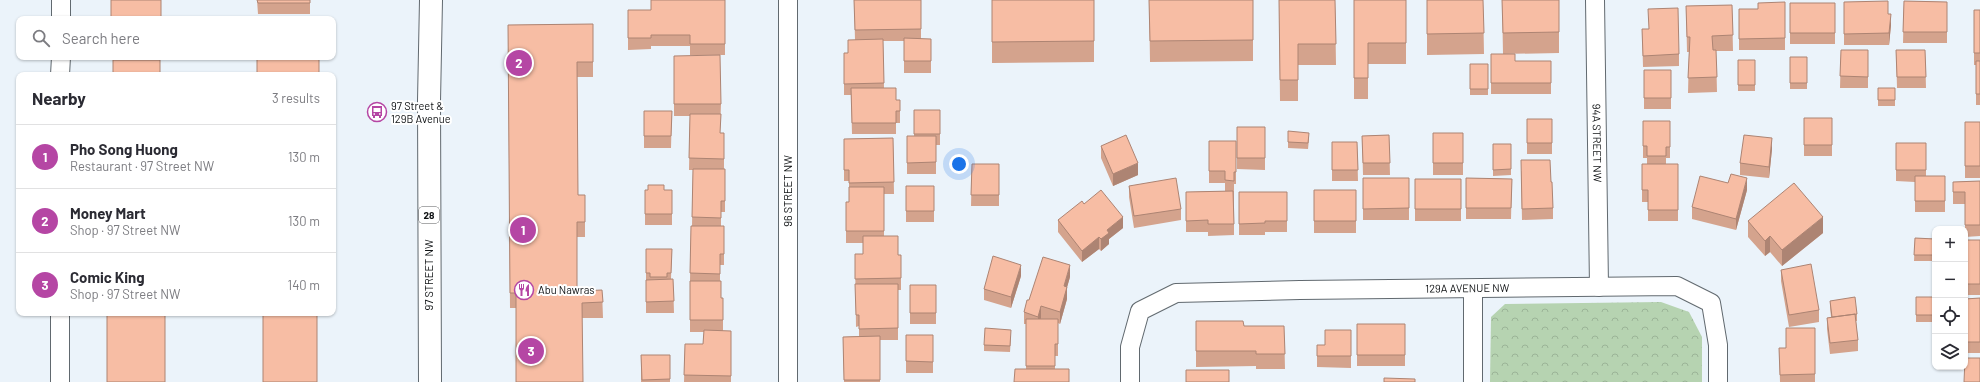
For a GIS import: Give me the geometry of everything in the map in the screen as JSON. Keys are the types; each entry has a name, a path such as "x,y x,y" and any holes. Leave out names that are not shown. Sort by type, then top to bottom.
{"main road":[{"name":"97 STREET NW","path":"430,382 429,101 431,0"}],"street":[{"path":"61,0 61,16"},
{"name":"96 STREET NW","path":"788,0 788,382"},
{"name":"94A STREET NW","path":"1595,0 1599,287"},
{"path":"60,60 60,72"},
{"name":"129A AVENUE NW","path":"1130,382 1130,347 1140,311 1176,293 1300,290 1677,286 1711,303 1718,345 1718,382"},
{"path":"1473,289 1473,382"},
{"path":"60,316 60,382"}],"green space":[{"path":"1661,302 1689,312 1702,337 1702,382 1490,382 1491,317 1505,304"}],"building":[{"path":"111,0 161,0 161,16 111,16"},
{"path":"257,0 310,0 310,3 258,3"},
{"path":"651,0 725,0 725,44 690,44 690,35 651,35 651,38 628,38 628,10 651,10"},
{"path":"854,0 921,0 921,29 855,30"},
{"path":"992,0 1094,0 1094,41 992,42"},
{"path":"1149,0 1253,0 1253,40 1150,41"},
{"path":"1279,0 1335,0 1336,44 1298,44 1298,80 1280,80"},
{"path":"1354,0 1406,0 1406,43 1368,43 1368,78 1354,78"},
{"path":"1427,0 1483,0 1484,33 1427,34"},
{"path":"1502,0 1559,0 1559,32 1503,33"},
{"path":"1888,1 1888,14 1891,14 1889,33 1844,34 1844,2"},
{"path":"1904,1 1947,2 1947,32 1903,32"},
{"path":"1785,2 1785,38 1739,39 1739,9 1758,9 1758,3"},
{"path":"1790,3 1835,3 1835,33 1790,33"},
{"path":"1732,5 1733,35 1712,36 1713,50 1716,50 1717,77 1688,78 1690,37 1687,37 1686,6"},
{"path":"1678,8 1679,54 1643,56 1642,29 1649,29 1648,9"},
{"path":"1974,10 1980,10 1980,53 1974,53"},
{"path":"593,24 593,62 577,62 578,195 585,195 585,222 577,222 577,291 602,290 603,302 582,303 583,382 516,382 516,293 510,293 508,25"},
{"path":"904,38 931,39 931,61 904,61"},
{"path":"883,39 884,83 844,84 844,53 848,53 848,40"},
{"path":"1841,50 1868,50 1868,77 1840,76"},
{"path":"1896,50 1925,50 1926,77 1897,77"},
{"path":"1491,54 1515,54 1515,61 1551,61 1551,83 1491,83"},
{"path":"720,55 721,104 674,104 674,56"},
{"path":"1790,57 1807,57 1807,83 1790,83"},
{"path":"113,60 160,60 160,72 113,72"},
{"path":"257,60 319,60 319,72 257,72"},
{"path":"1738,60 1755,60 1755,85 1738,85"},
{"path":"1976,61 1980,61 1980,94 1976,94"},
{"path":"1470,64 1488,64 1488,89 1470,89"},
{"path":"1644,70 1671,70 1671,98 1644,98"},
{"path":"851,88 896,88 896,100 900,100 900,111 896,111 896,123 852,123"},
{"path":"1878,88 1895,88 1895,100 1878,100"},
{"path":"914,110 940,110 940,134 914,134"},
{"path":"644,111 672,111 671,136 644,136"},
{"path":"690,114 721,114 720,133 724,133 724,159 689,158"},
{"path":"1804,118 1832,118 1832,145 1804,145"},
{"path":"1527,119 1552,119 1552,143 1527,143"},
{"path":"1643,121 1670,121 1670,147 1666,147 1666,156 1647,156 1647,146 1643,146"},
{"path":"1965,122 1980,122 1980,166 1965,166"},
{"path":"1237,127 1265,127 1265,158 1237,158"},
{"path":"1288,131 1309,133 1308,143 1288,142"},
{"path":"1433,133 1463,133 1463,163 1433,163"},
{"path":"1126,135 1138,163 1113,174 1101,146"},
{"path":"1389,135 1390,163 1363,163 1362,136"},
{"path":"1744,135 1772,138 1769,167 1740,163"},
{"path":"907,136 936,136 936,162 907,163"},
{"path":"893,138 894,182 849,183 849,170 844,170 844,139"},
{"path":"1209,141 1236,141 1236,172 1234,172 1234,181 1225,180 1225,171 1209,171"},
{"path":"1332,142 1357,142 1358,170 1332,170"},
{"path":"1896,143 1926,143 1926,170 1896,170"},
{"path":"1493,144 1511,144 1511,169 1493,170"},
{"path":"1521,160 1550,160 1553,208 1522,209"},
{"path":"972,164 999,164 999,195 971,195"},
{"path":"1642,164 1678,164 1678,210 1648,210 1648,190 1642,190"},
{"path":"693,169 725,169 725,201 721,201 721,218 692,217"},
{"path":"1731,174 1747,178 1736,219 1692,207 1700,176 1728,183"},
{"path":"1915,176 1945,176 1945,201 1915,201"},
{"path":"1176,178 1181,209 1134,216 1129,186"},
{"path":"1363,178 1409,178 1409,208 1363,209"},
{"path":"1466,178 1512,179 1511,208 1466,208"},
{"path":"1415,179 1461,179 1461,209 1415,209"},
{"path":"1980,181 1980,225 1965,225 1965,192 1953,192 1953,182"},
{"path":"1794,183 1823,217 1782,250 1770,236 1765,241 1748,221"},
{"path":"648,185 664,185 664,190 672,190 672,214 645,214 645,190 648,190"},
{"path":"906,186 934,186 934,211 906,211"},
{"path":"849,187 884,187 884,231 846,231 846,202 849,202"},
{"path":"1101,190 1123,217 1107,230 1109,233 1101,239 1099,237 1082,251 1058,220 1082,201 1084,204"},
{"path":"1314,190 1356,190 1356,221 1314,221"},
{"path":"1233,191 1234,224 1208,224 1208,220 1186,221 1186,192"},
{"path":"1239,192 1287,192 1287,221 1265,221 1265,223 1239,224"},
{"path":"691,226 724,226 724,254 720,254 720,274 690,273"},
{"path":"863,236 898,236 898,255 901,255 901,278 855,279 855,254 863,254"},
{"path":"1915,238 1932,239 1932,255 1914,255"},
{"path":"1968,240 1980,240 1980,284 1968,284"},
{"path":"646,249 672,249 671,273 667,273 667,277 650,277 650,273 646,273"},
{"path":"993,256 1021,265 1011,297 984,289"},
{"path":"1043,257 1070,265 1064,286 1067,287 1060,312 1041,306 1038,317 1024,312"},
{"path":"1811,264 1819,310 1789,315 1781,270"},
{"path":"673,279 674,301 646,302 646,280"},
{"path":"690,281 721,281 723,320 690,320"},
{"path":"855,284 898,284 898,328 859,329 859,315 856,315"},
{"path":"910,285 936,285 936,313 910,313"},
{"path":"1855,297 1857,314 1832,317 1830,301"},
{"path":"1916,297 1932,297 1932,315 1916,315"},
{"path":"1980,298 1980,342 1968,342 1968,299"},
{"path":"1855,314 1858,340 1830,343 1827,318"},
{"path":"107,316 165,316 165,382 107,382"},
{"path":"263,316 317,316 317,382 263,382"},
{"path":"1026,319 1058,319 1058,344 1055,344 1055,366 1026,366"},
{"path":"1196,321 1243,321 1244,326 1284,326 1285,354 1256,354 1256,351 1196,351"},
{"path":"1357,324 1405,324 1405,355 1357,355"},
{"path":"985,328 1011,330 1010,346 984,345"},
{"path":"1786,328 1815,328 1815,374 1780,375 1779,348 1786,348"},
{"path":"704,330 731,331 731,376 684,375 685,344 703,344"},
{"path":"1325,330 1351,330 1351,356 1317,356 1317,345 1325,345"},
{"path":"906,335 933,335 933,362 906,361"},
{"path":"880,336 880,380 844,380 843,337"},
{"path":"641,355 670,355 670,379 642,380"},
{"path":"1968,358 1980,358 1980,382 1964,382 1964,370 1968,370"},
{"path":"1015,369 1069,369 1069,382 1014,382"},
{"path":"1186,370 1229,370 1229,382 1186,382"},
{"path":"1384,378 1415,379 1415,382 1384,382"}],"place":[{"name":"Money Mart","path":"519,63"},
{"name":"97 Street & 129B Avenue","path":"377,112"},
{"name":"Pho Song Huong","path":"523,230"},
{"name":"Abu Nawras","path":"524,290"},
{"name":"Comic King","path":"531,351"}]}
